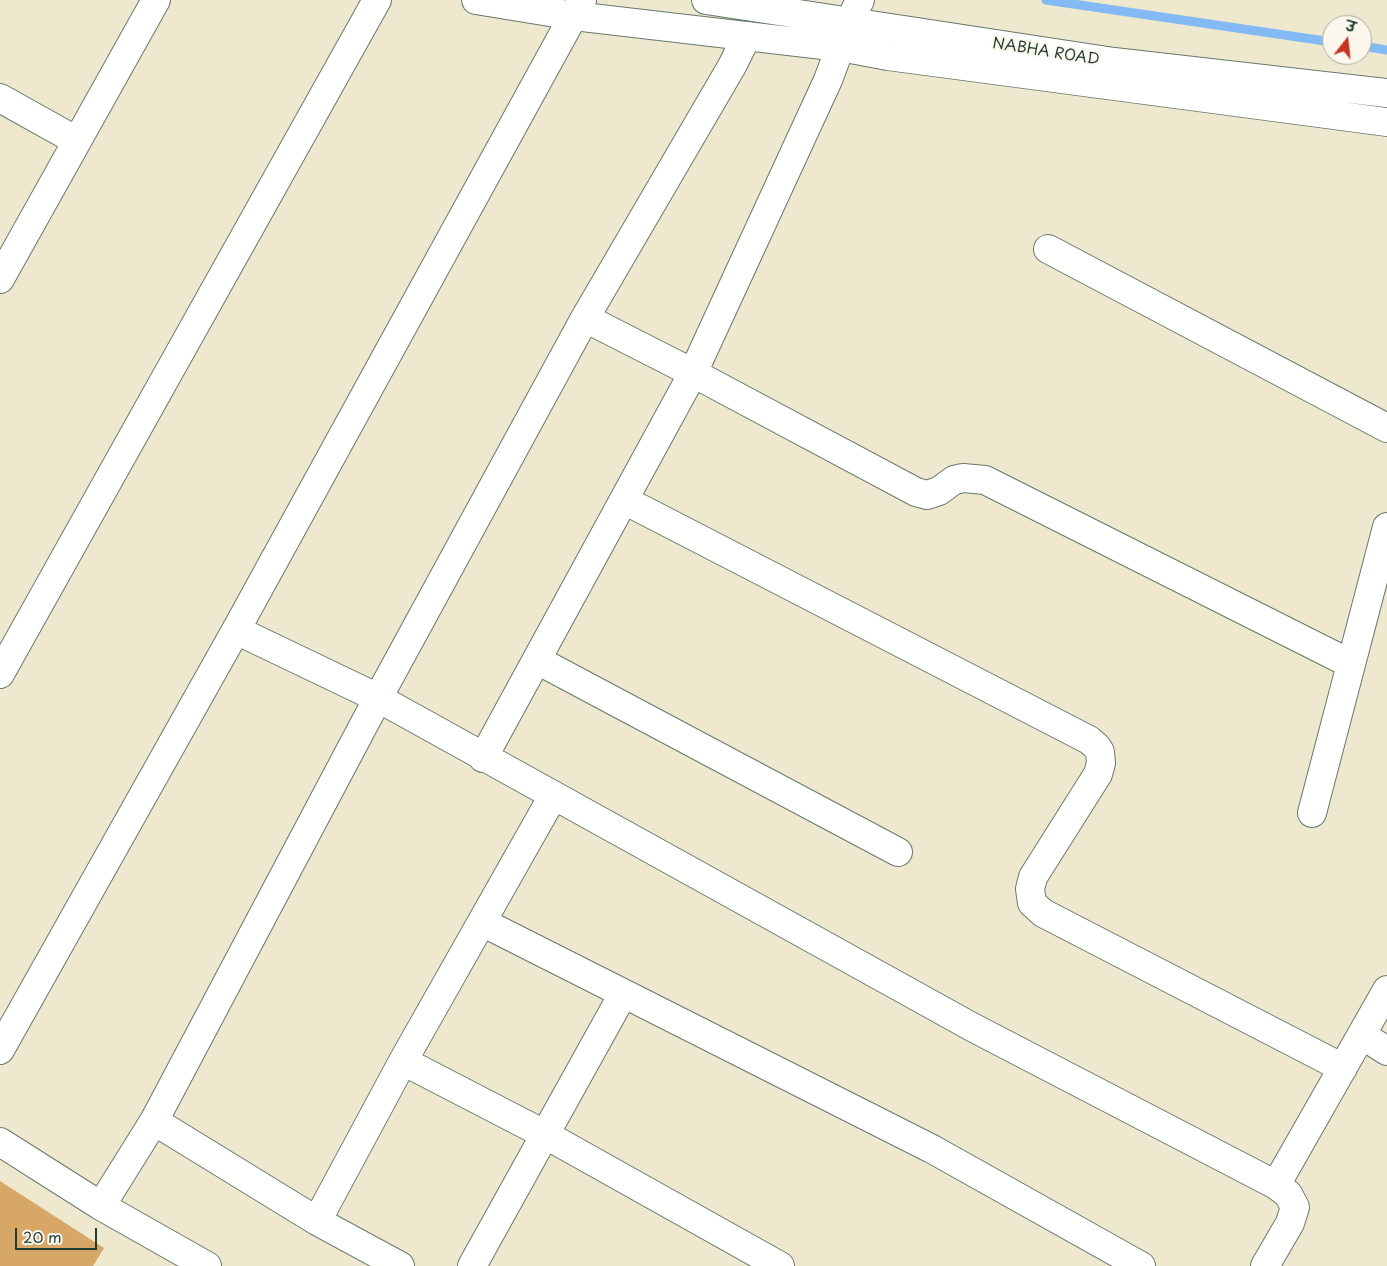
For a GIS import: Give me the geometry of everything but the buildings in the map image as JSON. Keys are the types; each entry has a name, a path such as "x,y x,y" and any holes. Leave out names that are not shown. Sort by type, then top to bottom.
{"street":[{"path":"0,278 156,0"},
{"path":"0,674 377,0"},
{"name":"NABHA ROAD","path":"476,0 578,8 747,36 840,47 888,56 1377,120"},
{"name":"NABHA ROAD","path":"706,0 774,9 855,11 1114,62 1380,92"},
{"path":"0,1050 236,630 578,8"},
{"path":"484,758 693,373 824,89 855,11"},
{"path":"101,1206 154,1121 378,698 585,318 732,66 747,36"},
{"path":"1377,120 1380,92"},
{"path":"0,98 77,141"},
{"path":"1048,249 1387,428"},
{"path":"585,318 693,373 916,492 928,495 939,491 954,480 963,478 985,480 1351,664"},
{"path":"624,500 1089,740 1100,752 1101,763 1098,774 1033,877 1030,889 1032,903 1042,913 1343,1068"},
{"path":"1312,813 1387,527"},
{"path":"236,630 378,698 972,1027 1276,1185 1288,1194 1295,1207 1290,1223 1265,1266"},
{"path":"537,660 898,852"},
{"path":"317,1221 403,1061 554,796"},
{"path":"482,922 932,1149 1140,1266"},
{"path":"1276,1185 1387,990"},
{"path":"472,1266 623,994"},
{"path":"1362,1035 1387,1051"},
{"path":"403,1061 546,1135 780,1266"},
{"path":"154,1121 317,1221 400,1266"},
{"path":"0,1142 101,1206 207,1266"}],"waterway":[{"path":"1046,0 1322,41"},
{"path":"1372,48 1387,50"}]}
